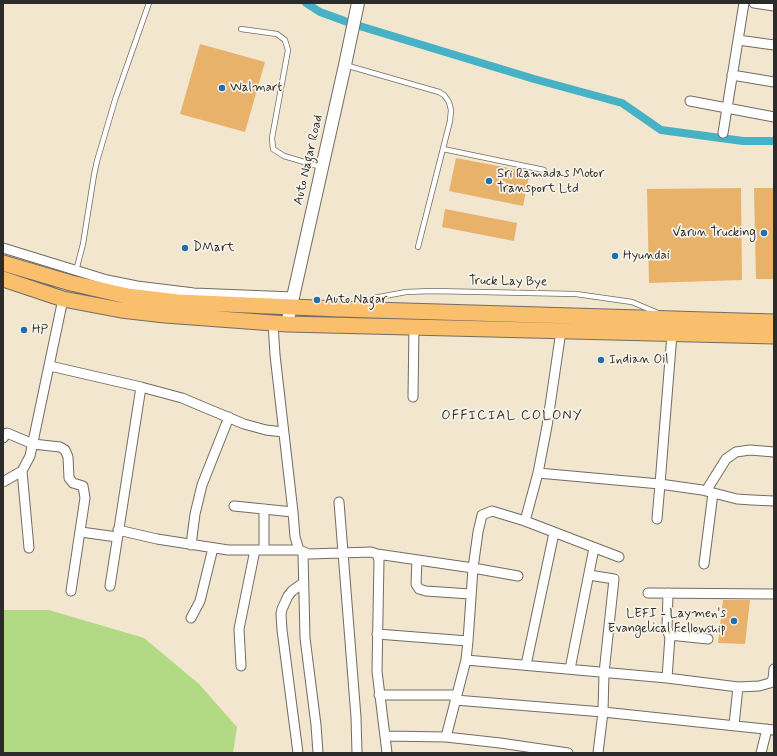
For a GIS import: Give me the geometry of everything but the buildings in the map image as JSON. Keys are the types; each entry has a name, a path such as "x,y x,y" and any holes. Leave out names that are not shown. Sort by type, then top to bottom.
{"main road":[{"path":"3,263 73,278 127,296 178,302 292,301 339,309 673,327 774,336"},
{"path":"5,282 63,299 121,310 165,315 280,323 561,331 774,322"}],"street":[{"name":"Auto Nagar Road","path":"280,323 292,301 358,3"},
{"path":"723,133 744,3"},
{"path":"754,3 774,6"},
{"path":"738,40 774,45"},
{"path":"732,74 774,82"},
{"path":"690,101 774,117"},
{"path":"3,248 73,278"},
{"path":"3,482 22,471 30,456 63,299"},
{"path":"280,323 274,354 295,537 301,551 304,638 316,725 318,753"},
{"path":"413,398 414,326"},
{"path":"657,519 673,327"},
{"path":"525,521 538,472 547,426 561,331"},
{"path":"50,366 182,398 255,427 283,432"},
{"path":"110,586 141,387"},
{"path":"191,545 195,514 202,485 229,417"},
{"path":"3,438 7,434 33,444 60,447 65,450 67,453 69,478 73,483 81,484 84,489 81,532 71,591"},
{"path":"704,564 709,492 726,459 736,452 750,450 774,452"},
{"path":"22,471 29,548"},
{"path":"538,472 660,484 752,500 774,501"},
{"path":"339,502 344,553 357,753"},
{"path":"234,506 293,512"},
{"path":"241,666 239,629 260,550 264,509"},
{"path":"446,737 466,660 470,594 478,532 482,515 492,511 525,521 619,557"},
{"path":"81,532 118,533 228,550 301,551 309,554 371,552 518,576"},
{"path":"526,665 554,533"},
{"path":"191,618 200,601 213,548"},
{"path":"570,669 594,548"},
{"path":"377,554 379,560 377,671 387,753"},
{"path":"417,560 416,584 419,589 426,591 470,594"},
{"path":"589,575 614,579 604,672 603,712 598,753"},
{"path":"298,753 282,630 282,609 292,591 303,583"},
{"path":"648,593 774,594"},
{"path":"668,593 667,628 670,636 668,678"},
{"path":"377,634 468,641"},
{"path":"670,636 708,639"},
{"path":"466,660 668,678 738,687 759,686 770,683 773,679 774,669"},
{"path":"734,725 738,687"},
{"path":"379,695 456,698 734,725 771,730 762,753"},
{"path":"385,736 446,737 568,753"}],"lane":[{"path":"73,278 83,244 99,153 115,100 149,3"},
{"path":"241,29 277,34 285,40 287,44 288,50 272,138 273,149 284,156 322,168"},
{"path":"345,66 439,92 444,95 449,102 450,121 418,247"},
{"path":"443,149 544,170"},
{"name":"Truck Lay Bye","path":"339,309 374,298 406,292 432,291 576,294 632,302 673,327"}],"green space":[{"path":"3,610 49,610 144,638 199,684 237,727 233,753 3,753"}],"waterway":[{"path":"306,3 320,12 353,24 534,79 622,103 661,130 743,141 774,141"}],"place":[{"name":"Walmart","path":"222,88"},
{"name":"Sri Ramadas Motor Transport Ltd","path":"489,181"},
{"name":"Varun Trucking","path":"764,233"},
{"name":"DMart","path":"185,248"},
{"name":"Hyundai","path":"615,256"},
{"name":"Auto Nagar","path":"317,300"},
{"name":"HP","path":"24,330"},
{"name":"Indian Oil","path":"601,360"},
{"name":"LEFI - Laymen's Evangelical Fellowship","path":"734,621"}],"district":[{"name":"OFFICIAL COLONY","path":"512,416"}]}
